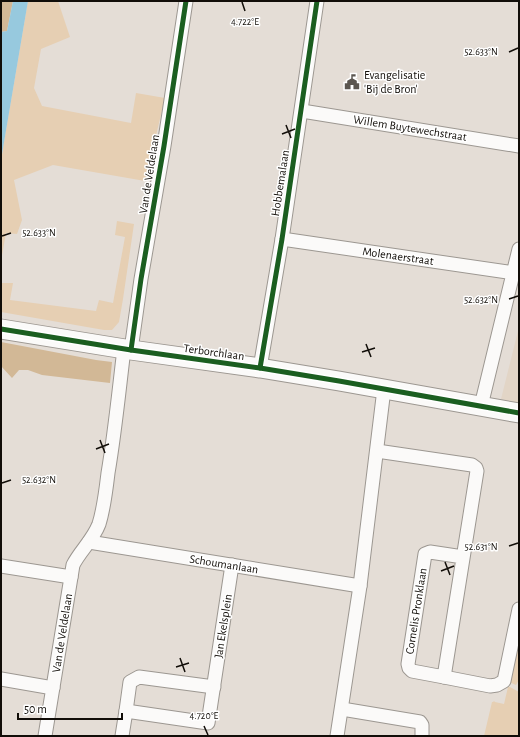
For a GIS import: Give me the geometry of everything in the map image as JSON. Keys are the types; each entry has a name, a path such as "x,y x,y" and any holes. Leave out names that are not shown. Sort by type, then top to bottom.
{"street":[{"name":"Van de Veldelaan","path":"45,736 70,577 75,561 99,525 102,510 128,349 142,279 164,146 186,1"},
{"name":"Hobbemalaan","path":"260,368 302,111 317,1"},
{"name":"Willem Buytewechstraat","path":"302,111 519,146"},
{"name":"Molenaerstraat","path":"282,239 514,273"},
{"path":"481,406 519,249"},
{"name":"Terborchlaan","path":"1,329 260,368 519,413"},
{"path":"337,736 360,586 384,389"},
{"path":"377,451 472,465 476,468 477,472 444,677 490,686 497,685 504,681 519,609"},
{"name":"Schoumanlaan","path":"89,542 360,586"},
{"name":"Cornelis Pronklaan","path":"444,677 412,671 408,664 424,557 428,552 463,557"},
{"name":"Jan Ekelsplein","path":"126,711 208,723 232,565"},
{"name":"Van de Veldelaan","path":"1,566 70,577"},
{"path":"122,736 130,682 139,677 214,687"},
{"name":"Van de Veldelaan","path":"1,679 53,688"},
{"path":"342,709 420,722 422,725 422,736"}],"shaded area":[{"path":"1,1 13,1 7,31 1,32"},
{"path":"28,1 58,1 70,37 41,49 34,88 42,106 131,123 136,93 165,98 145,181 53,165 14,180 22,220 17,234 6,233 1,261 1,160"},
{"path":"117,221 134,224 119,322 112,330 104,330 1,312 1,283 13,283 10,300 96,311 99,300 113,303 125,237 115,235"},
{"path":"519,327 519,403 501,399"},
{"path":"1,342 112,362 110,383 42,375 28,370 19,370 12,378 1,366"},
{"path":"519,638 519,680 516,685 509,682"},
{"path":"508,687 519,692 519,733 517,736 484,736 492,702 494,701 504,704"}],"water":[{"path":"13,1 28,1 1,160 1,32 7,31"}],"cycle path":[{"path":"131,350 186,1"},
{"path":"260,368 282,239 317,1"},
{"path":"1,329 131,350 260,368 519,413"}],"place":[{"name":"Evangelisatie 'Bij de Bron'","path":"352,82"}]}
